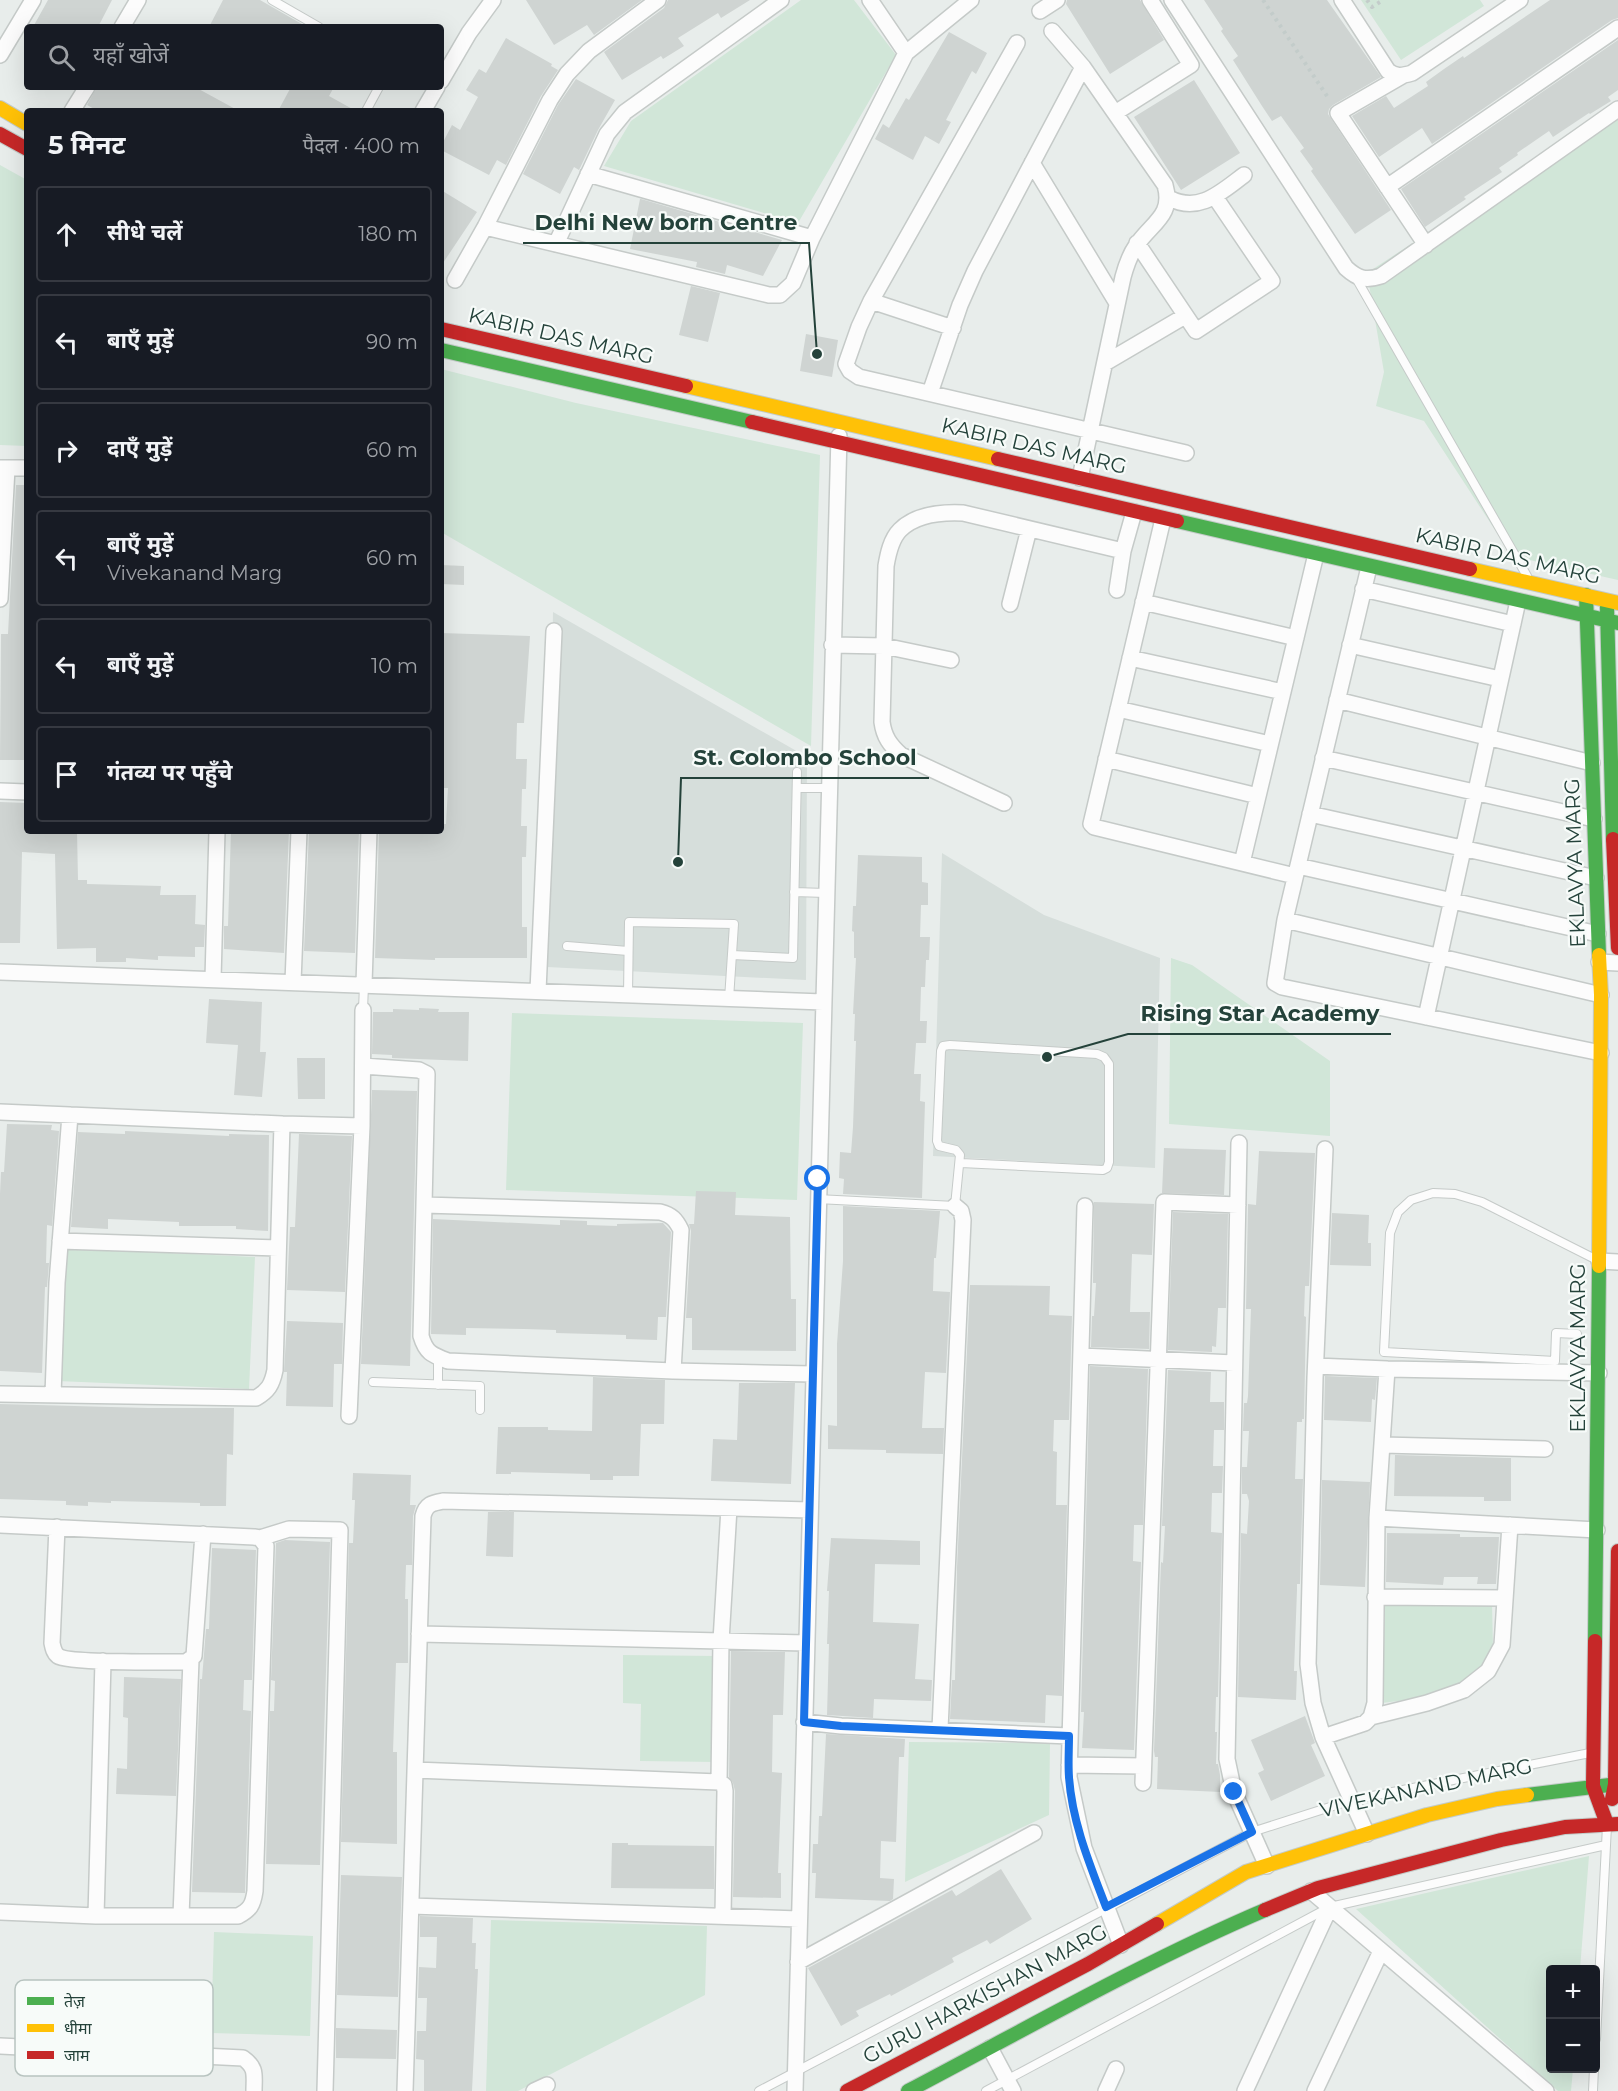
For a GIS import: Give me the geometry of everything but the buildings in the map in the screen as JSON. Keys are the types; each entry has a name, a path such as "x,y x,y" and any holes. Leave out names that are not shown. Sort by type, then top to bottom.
{"street":[{"path":"124,24 138,0"},
{"path":"444,76 469,33 493,0"},
{"path":"455,280 550,100 567,74 589,51 658,0"},
{"path":"556,244 607,134 625,112 781,0"},
{"path":"870,0 906,53"},
{"path":"485,227 769,296 780,295 793,283 812,238 906,53 971,0"},
{"path":"1040,12 1057,0"},
{"path":"1115,113 1191,65 1150,0"},
{"path":"1172,0 1346,268 1356,278 1371,280 1381,276 1618,109"},
{"path":"1342,0 1388,71 1402,76"},
{"path":"1426,245 1338,112 1402,76 1412,73 1497,6 1521,0"},
{"path":"0,55 30,1"},
{"path":"1387,186 1618,28"},
{"path":"1052,31 1083,67 1165,185 1169,198 1162,216 1137,243 1130,256 1117,303 1080,478"},
{"path":"1017,43 871,302 846,364 850,371 859,377 1186,453"},
{"path":"930,393 975,271 1083,67"},
{"path":"74,108 85,90"},
{"path":"425,108 435,90"},
{"path":"0,108 24,122"},
{"path":"0,134 24,147"},
{"path":"1032,163 1117,303"},
{"path":"588,174 812,238"},
{"path":"1169,198 1189,204 1202,203 1215,197 1244,175"},
{"path":"1137,243 1196,331 1272,281 1215,197"},
{"path":"871,302 953,328"},
{"path":"1105,363 1185,316"},
{"name":"KABIR DAS MARG","path":"444,330 1612,601"},
{"name":"KABIR DAS MARG","path":"444,351 1613,622"},
{"path":"795,2091 828,788 840,422"},
{"path":"0,599 4,468 24,468"},
{"path":"1004,803 901,755 890,746 884,734 882,722 886,566 890,546 900,530 923,516 943,512 963,513 1123,551"},
{"path":"1117,590 1123,551 1134,512"},
{"path":"1163,519 1091,822 1094,827 1242,863 1452,901 1598,934"},
{"path":"1010,604 1029,529"},
{"path":"1242,863 1316,554"},
{"path":"1369,567 1296,871 1275,983 1278,986 1601,1053"},
{"path":"1363,589 1513,624"},
{"name":"EKLAVYA MARG","path":"1586,595 1601,995 1599,1373 1593,1786 1613,1824"},
{"path":"1426,1017 1518,601"},
{"name":"EKLAVYA MARG","path":"1612,601 1612,819 1618,948"},
{"path":"1143,602 1296,638"},
{"path":"538,991 554,631"},
{"path":"832,645 884,646 951,660"},
{"path":"1350,645 1500,679"},
{"path":"1130,658 1283,692"},
{"path":"1337,700 1592,763"},
{"path":"1118,709 1270,744"},
{"path":"1323,758 1594,819"},
{"path":"1106,759 1258,796"},
{"path":"0,791 24,792"},
{"path":"1310,814 1596,878"},
{"path":"213,979 218,834"},
{"path":"293,982 299,834"},
{"path":"364,984 369,834"},
{"path":"1285,920 1601,995"},
{"path":"1599,962 1618,963"},
{"path":"0,972 823,1002"},
{"path":"349,1416 362,1126 363,1010"},
{"path":"363,1066 419,1070 427,1074 421,1336 424,1348 448,1361 673,1371 813,1374"},
{"path":"0,1112 362,1126"},
{"path":"53,1395 60,1241 70,1115"},
{"path":"0,1394 256,1398 266,1392 272,1383 275,1370 282,1124"},
{"path":"1239,1143 1227,1759 1234,1792 1267,1866"},
{"path":"1325,1149 1316,1366 1308,1664 1313,1702 1323,1737 1367,1834"},
{"path":"1143,1783 1164,1202 1238,1205"},
{"path":"424,1205 669,1214 676,1220 681,1230 673,1371"},
{"path":"940,1729 963,1220 961,1212 955,1206"},
{"path":"1085,1206 1069,1778 1084,1848 1121,1945"},
{"path":"60,1241 278,1248"},
{"path":"1599,1261 1618,1262"},
{"path":"1081,1356 1234,1363"},
{"path":"1316,1366 1599,1373"},
{"path":"1371,1717 1375,1702 1377,1518 1387,1369"},
{"path":"1382,1445 1545,1449"},
{"path":"405,2091 425,1508 432,1503 443,1501 810,1510"},
{"path":"719,1782 721,1641 729,1508"},
{"path":"1377,1518 1597,1530"},
{"path":"0,1525 260,1538 289,1529 340,1530 325,2091"},
{"path":"1323,1737 1365,1723 1371,1717 1464,1690 1488,1671 1502,1645 1510,1525"},
{"path":"57,1527 52,1643 58,1657 103,1661 186,1662 191,1660"},
{"path":"181,1916 191,1660 195,1651 203,1534"},
{"path":"0,1912 96,1916 238,1916 249,1911 253,1903 266,1546 260,1538"},
{"path":"908,2091 1097,1991 1233,1924 1311,1891 1501,1840 1565,1827 1613,1824 1617,1784 1618,1551"},
{"path":"1375,1596 1504,1598"},
{"path":"419,1634 806,1643"},
{"path":"96,1916 103,1661"},
{"path":"804,1722 841,1726 1069,1736"},
{"path":"1069,1765 1143,1766"},
{"path":"415,1770 719,1782 724,1785 725,1791 723,1916"},
{"name":"GURU HARKISHAN MARG","path":"847,2091 1121,1945 1246,1872 1427,1815 1497,1799 1617,1784"},
{"path":"798,1962 1034,1833"},
{"path":"1311,1891 1546,2091"},
{"path":"411,1906 799,1919"},
{"path":"1245,2091 1330,1907"},
{"path":"1315,2091 1381,1950"},
{"path":"0,2046 15,2047"},
{"path":"990,2048 1010,2085"},
{"path":"213,2057 243,2058 251,2063 255,2071 254,2091"},
{"path":"1106,2091 1116,2069"}],"lane":[{"path":"272,0 314,24"},
{"path":"368,108 377,90"},
{"path":"1356,278 1530,582"},
{"path":"732,955 793,958 797,772"},
{"path":"797,788 828,788"},
{"path":"794,892 826,893"},
{"path":"628,994 629,922 734,924 729,999"},
{"path":"567,946 628,951"},
{"path":"363,1010 364,984"},
{"path":"817,1199 955,1206 960,1155 956,1150 939,1146 937,1142 940,1051 943,1046 1097,1054 1104,1057 1108,1064 1109,1162 1107,1168 1103,1170 961,1163"},
{"path":"1577,1334 1556,1333 1555,1361 1384,1352 1390,1233 1398,1212 1411,1200 1433,1193 1455,1194 1482,1202 1599,1261"},
{"path":"438,1357 438,1384"},
{"path":"373,1382 480,1386 480,1410"},
{"name":"VIVEKANAND MARG","path":"759,2091 1252,1832 1352,1800 1616,1749"},
{"path":"1597,2019 1606,1845 1613,1824"},
{"path":"986,2091 1010,2085 1330,1907 1606,1845"},
{"path":"1593,2091 1594,2073"}],"path":[{"path":"1263,0 1338,112"},
{"path":"1367,0 1372,7 1383,0"}],"shaded area":[{"path":"553,612 807,757 806,980 547,967"},
{"path":"942,853 1044,915 1160,958 1155,1168 933,1156"}],"green space":[{"path":"801,0 854,0 896,55 798,223 604,166 631,121"},
{"path":"1361,0 1480,0 1484,6 1401,60"},
{"path":"1618,108 1618,580 1512,556 1424,421 1376,406 1384,372 1367,273"},
{"path":"0,165 24,178 24,446 0,445"},
{"path":"444,370 576,403 820,455 811,746 444,534"},
{"path":"1171,958 1192,965 1330,1061 1330,1136 1169,1124"},
{"path":"512,1013 803,1023 797,1200 506,1190"},
{"path":"63,1248 255,1257 249,1389 57,1381"},
{"path":"1385,1600 1492,1603 1493,1647 1477,1675 1438,1696 1382,1703"},
{"path":"623,1655 717,1656 716,1762 640,1761 641,1704 623,1703"},
{"path":"909,1742 1050,1743 1049,1815 905,1882"},
{"path":"1589,1856 1580,1965 1546,1965 1546,2073 1573,2073 1571,2091 1558,2091 1356,1909"},
{"path":"491,1920 707,1926 705,1995 518,2091 486,2091"},
{"path":"214,1932 313,1936 310,2036 213,2033"}],"traffic: fast":[{"path":"444,351 752,422"},
{"path":"1177,521 1618,623"},
{"path":"1586,595 1599,955"},
{"path":"1607,607 1613,839"},
{"path":"1595,1641 1599,1266"},
{"path":"1527,1795 1618,1784"},
{"path":"908,2091 1130,1974 1265,1910"}],"traffic: slow":[{"path":"0,108 24,122"},
{"path":"686,386 998,459"},
{"path":"1470,569 1618,603"},
{"path":"1599,955 1601,995 1599,1266"},
{"path":"1157,1924 1246,1872 1427,1815 1497,1799 1527,1795"}],"traffic: jam":[{"path":"0,134 24,147"},
{"path":"444,330 686,386"},
{"path":"752,422 1177,521"},
{"path":"998,459 1470,569"},
{"path":"1613,839 1618,948"},
{"path":"1612,1799 1615,1784 1618,1551"},
{"path":"1595,1641 1593,1786 1607,1824"},
{"path":"1265,1910 1318,1888 1501,1840 1565,1827 1618,1824"},
{"path":"847,2091 1088,1964 1157,1924"}],"place":[{"name":"Delhi New born Centre","path":"817,354"},
{"name":"St. Colombo School","path":"678,862"},
{"name":"Rising Star Academy","path":"1047,1057"}],"route":[{"path":"818,1179 804,1722 841,1726 1069,1736 1069,1778 1075,1813 1084,1848 1106,1907 1252,1832 1234,1792"}]}
